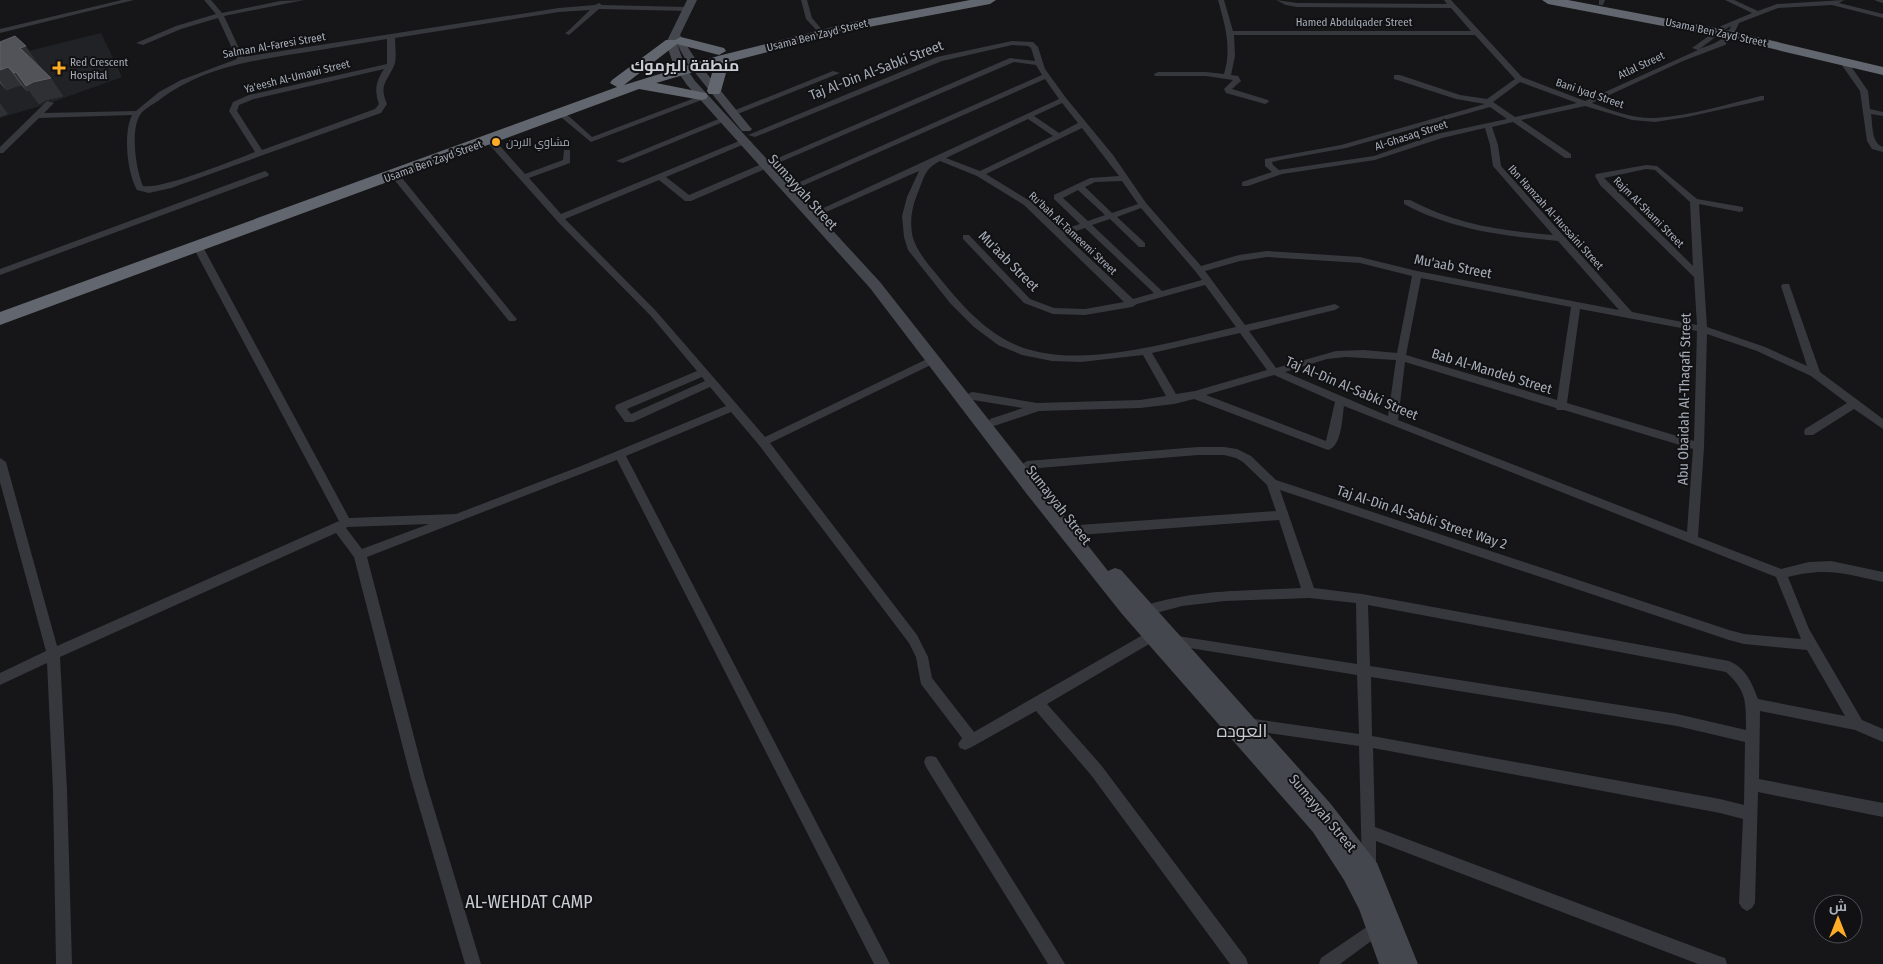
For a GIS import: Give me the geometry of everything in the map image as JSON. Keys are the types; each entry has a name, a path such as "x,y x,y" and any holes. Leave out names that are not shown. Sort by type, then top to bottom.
{"highway":[{"name":"Usama Ben Zayd Street","path":"0,310 617,83 819,30 954,0"},
{"name":"Usama Ben Zayd Street","path":"819,30 990,0"},
{"name":"Usama Ben Zayd Street","path":"1548,0 1727,31 1883,71"},
{"name":"Usama Ben Zayd Street","path":"1577,0 1602,2 1883,65"},
{"path":"1682,24 1708,41"},
{"path":"617,83 676,40 721,55 706,95 636,85"},
{"name":"Usama Ben Zayd Street","path":"0,319 490,140 686,65"}],"street":[{"path":"0,31 131,0"},
{"path":"207,0 220,15 241,60"},
{"path":"140,43 172,30 220,15 301,0"},
{"path":"569,33 602,0"},
{"path":"804,0 809,19 819,30"},
{"path":"1221,0 1233,51 1228,76"},
{"path":"1279,0 1284,3 1297,5 1450,3"},
{"path":"1728,0 1759,14"},
{"path":"1833,3 1841,0"},
{"path":"1878,0 1883,1"},
{"name":"Bani Iyad Street","path":"1450,3 1519,79 1584,104 1619,115 1655,120 1687,115 1761,98"},
{"path":"1727,31 1759,14 1785,5 1833,3 1883,16"},
{"path":"686,65 676,40 690,5"},
{"name":"Salman Al-Faresi Street","path":"138,113 180,82 241,60 559,10 597,7 690,5"},
{"name":"Atlal Street","path":"1680,59 1727,31"},
{"name":"Atlal Street","path":"1584,104 1680,59 1727,31"},
{"name":"Hamed Abdulqader Street","path":"1230,33 1478,33"},
{"path":"35,116 138,113 131,130 137,182 140,188 144,190 168,186 378,111 383,104 378,83 392,65 390,37"},
{"name":"Taj Al-Din Al-Sabki Street","path":"748,138 942,58 1019,42 1034,47 1038,63 1063,100 1143,205 1199,270 1273,371 1392,422 1781,574"},
{"path":"660,176 688,199 1013,60 1038,63"},
{"path":"1843,61 1847,69 1862,86 1871,141 1875,147 1883,150"},
{"name":"Ya'eesh Al-Umawi Street","path":"260,153 233,111 236,104 252,97 392,65"},
{"name":"Sumayyah Street","path":"686,65 706,95 771,163 875,285 1032,489 1152,636 1320,825 1352,872 1377,928 1390,964"},
{"path":"620,161 836,73"},
{"path":"1158,74 1228,76 1235,78 1236,81 1228,91 1265,102"},
{"path":"797,185 1046,76"},
{"path":"1397,77 1490,103 1568,156"},
{"path":"1278,173 1269,166 1268,162 1294,154 1336,150 1490,103 1519,79"},
{"path":"560,113 591,140 706,95"},
{"path":"820,211 926,165 1063,100"},
{"path":"0,151 50,103"},
{"name":"Al-Ghasaq Street","path":"1245,184 1278,173 1375,158 1440,136 1584,104"},
{"path":"1866,110 1883,114"},
{"path":"1028,116 1059,136"},
{"path":"980,174 1083,124"},
{"name":"Ibn Hamzah Al-Hussaini Street","path":"1488,125 1494,145 1497,166 1628,314"},
{"path":"560,218 748,138"},
{"path":"490,140 560,218 645,304 763,442 913,639 922,657 926,680 969,742 1152,636"},
{"path":"524,177 567,161 567,152"},
{"name":"Ru'bah Al-Tameemi Street","path":"940,158 980,174 1027,203 1132,304"},
{"name":"Sumayyah Street","path":"771,163 797,185 894,294 1078,530 1171,640 1323,810 1369,871 1407,964"},
{"path":"926,165 908,206 905,222 907,236 913,250 976,324 1003,343 1024,352 1042,356 1091,357 1146,352 1335,307"},
{"name":"Rajm Al-Shami Street","path":"1694,201 1660,170 1646,167 1599,176 1698,276"},
{"path":"0,272 265,174"},
{"path":"395,175 512,319"},
{"path":"1124,178 1099,178 1057,197 1161,295"},
{"path":"1079,186 1142,244"},
{"path":"1694,201 1740,209"},
{"name":"Abu Obaidah Al-Thaqafi Street","path":"1692,539 1700,447 1702,329 1694,201"},
{"path":"1407,202 1428,213 1461,225 1490,231 1560,238"},
{"path":"1059,234 1143,205"},
{"name":"Mu'aab Street","path":"966,237 1033,304 1053,311 1093,310 1132,304 1207,282"},
{"path":"198,248 360,556 418,779 473,964"},
{"name":"Mu'aab Street","path":"1199,270 1239,258 1283,253 1360,260 1417,274 1702,329 1761,348 1815,374 1883,425"},
{"path":"1392,422 1401,357 1417,274"},
{"path":"1786,286 1815,374"},
{"path":"1561,406 1576,304"},
{"path":"1146,352 1174,400"},
{"name":"Bab Al-Mandeb Street","path":"1037,407 1115,406 1174,400 1338,354 1401,357 1700,447"},
{"path":"763,442 933,360"},
{"path":"704,372 620,408 629,419 713,382"},
{"path":"1195,395 1328,446 1332,441 1340,401"},
{"path":"973,396 1037,407"},
{"path":"1809,432 1855,403"},
{"path":"360,556 620,454 733,406"},
{"path":"994,422 1037,407"},
{"name":"Taj Al-Din Al-Sabki Street Way 2","path":"1027,465 1216,450 1244,455 1272,483 1729,635 1758,641 1811,645"},
{"path":"620,454 669,555 812,825 882,964"},
{"path":"0,462 53,654 60,790 64,964"},
{"path":"1272,483 1309,593"},
{"path":"1078,530 1282,515"},
{"path":"0,679 342,525 459,518"},
{"path":"1857,724 1795,616 1781,574 1808,567 1831,566 1883,577"},
{"path":"1146,611 1158,606 1181,601 1309,593 1362,599 1729,667 1739,674 1748,689 1752,704 1752,784 1747,903"},
{"path":"1362,599 1369,871"},
{"path":"1171,640 1677,720 1753,738"},
{"path":"1037,702 1096,770 1240,964"},
{"path":"1752,704 1857,724 1883,736"},
{"path":"1246,724 1367,741 1720,806 1750,814"},
{"path":"931,762 1056,964"},
{"path":"1752,784 1883,810"},
{"path":"1368,831 1719,964"},
{"path":"1327,964 1377,928"}],"shaded area":[{"name":"Red Crescent Hospital","path":"101,33 122,77 50,103 0,118 0,58"}],"building":[{"path":"15,36 26,46 20,48 51,78 33,82 26,86 16,72 14,73 8,67 0,70 0,42"}],"place":[{"name":"Red Crescent Hospital","path":"59,68"},
{"name":"مشاوي الاردن","path":"496,142"}],"district":[{"name":"منطقة اليرموك","path":"685,65"},
{"name":"العوده","path":"1242,731"},
{"name":"AL-WEHDAT CAMP","path":"529,902"}]}
